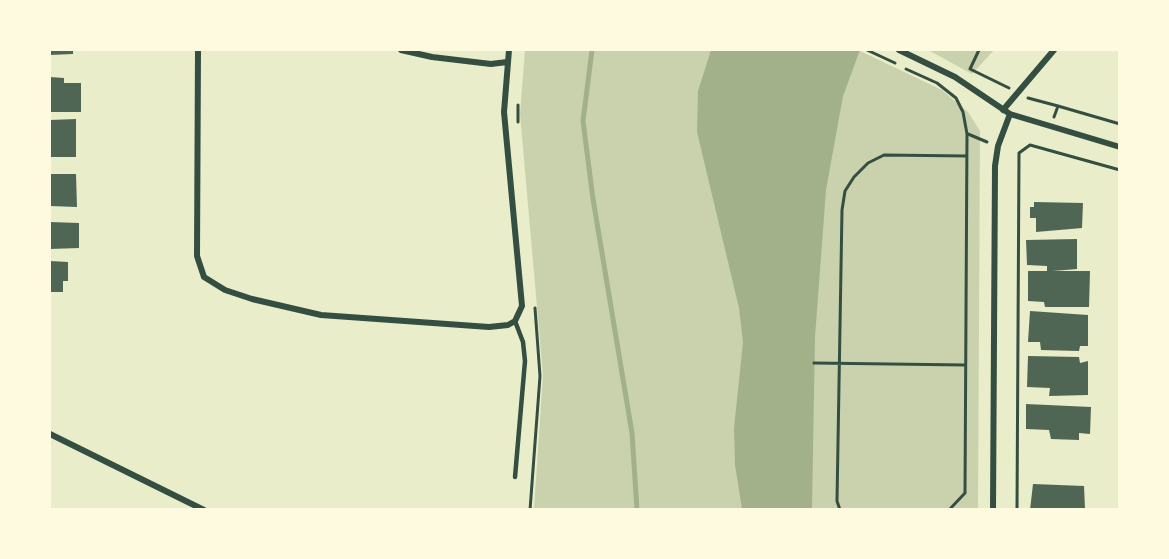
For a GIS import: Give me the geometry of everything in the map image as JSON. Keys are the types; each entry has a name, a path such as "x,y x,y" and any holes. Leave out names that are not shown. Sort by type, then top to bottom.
{"street":[{"path":"198,50 197,256 201,272 208,281 225,290 269,304 321,315 489,327 508,325 515,321 520,314 522,293 504,112 509,50"},
{"path":"401,50 432,57 490,64 507,62"},
{"path":"899,50 955,77 1010,114 1119,147"},
{"path":"1003,110 1054,50"},
{"path":"993,510 995,166 998,146 1010,114"},
{"path":"50,434 204,510"}],"lane":[{"path":"515,321 523,342 525,361 515,477"}],"path":[{"path":"867,50 937,83 956,98 965,120 968,156 965,493 949,510"},
{"path":"1017,510 1019,153 1030,145 1119,170"},
{"path":"840,510 837,501 839,363 842,210 845,191 854,177 868,163 884,155 968,156"},
{"path":"814,363 965,365"}],"shaded area":[{"path":"525,50 858,50 942,90 968,112 980,131 978,509 534,509 543,375 520,114"},
{"path":"711,50 860,50 843,96 826,190 815,337 812,509 742,509 735,465 734,428 743,342 739,308 697,132 698,91"},
{"path":"928,50 994,50 972,74"}],"building":[{"path":"50,50 73,50 73,54 50,55"},
{"path":"50,77 64,78 64,83 81,83 81,112 50,112"},
{"path":"76,119 76,157 50,157 50,120"},
{"path":"50,174 76,174 77,207 50,206"},
{"path":"1034,202 1083,203 1082,228 1036,232 1036,218 1030,218 1030,207 1034,207"},
{"path":"50,222 79,223 79,248 50,249"},
{"path":"1077,239 1077,269 1053,271 1090,271 1089,307 1045,307 1044,302 1028,301 1028,271 1047,271 1047,266 1027,265 1026,240"},
{"path":"50,261 68,262 68,281 63,281 63,292 50,292"},
{"path":"1030,311 1088,315 1088,346 1080,346 1079,351 1041,350 1040,342 1028,342"},
{"path":"1028,356 1079,357 1080,363 1088,361 1088,395 1049,396 1050,388 1027,387"},
{"path":"1026,404 1091,407 1090,434 1079,433 1079,440 1051,439 1049,430 1026,429"},
{"path":"1033,484 1084,486 1085,509 1030,510"}],"waterway":[{"path":"592,50 583,121 593,199 632,433 637,510"}]}
